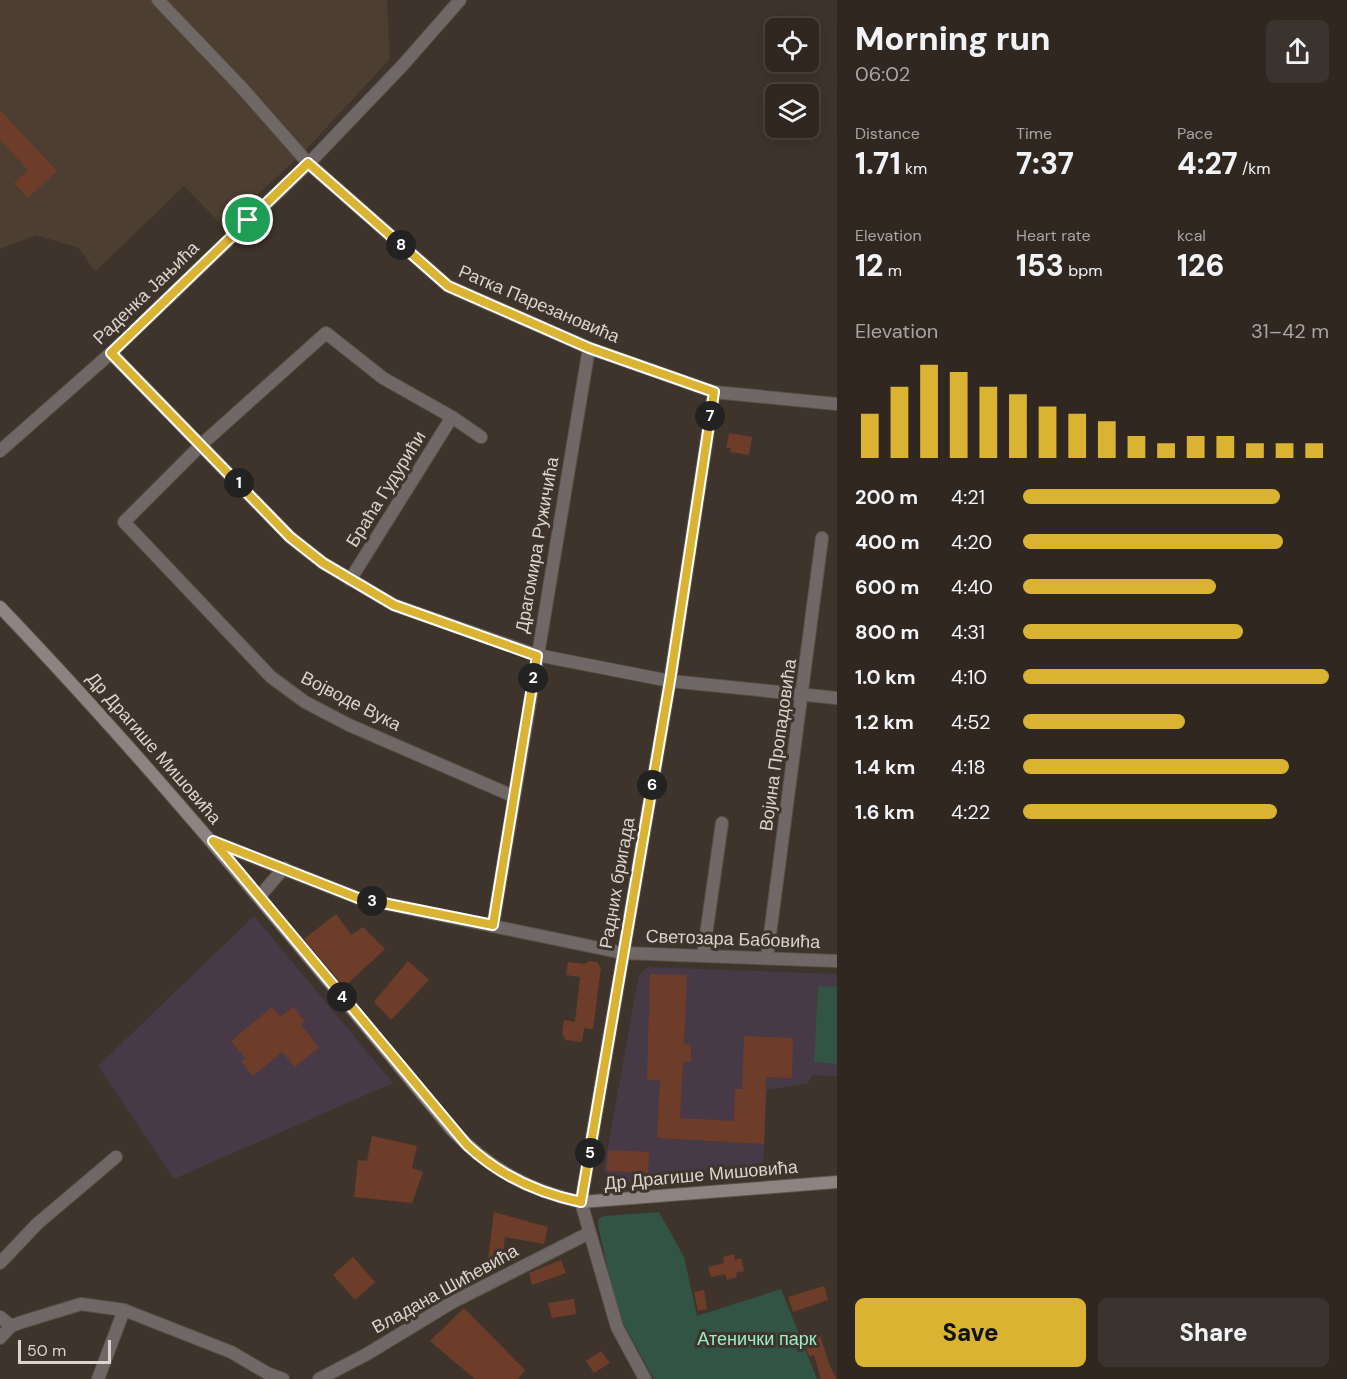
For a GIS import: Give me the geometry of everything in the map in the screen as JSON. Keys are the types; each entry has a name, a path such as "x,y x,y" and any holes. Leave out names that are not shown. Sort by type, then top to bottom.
{"main road":[{"name":"Др Драгише Мишовића","path":"0,607 91,702 213,841 467,1145 518,1182 546,1194 581,1202 837,1182"}],"street":[{"name":"Ратка Парезановића","path":"158,0 243,89 308,163 448,286 589,348 714,392 837,404"},
{"name":"Раденка Јањића","path":"0,451 111,353 308,163 402,66 460,0"},
{"path":"202,444 326,333 383,378 452,417 481,437"},
{"name":"Драгомира Ружичића","path":"493,925 589,348"},
{"path":"111,353 290,537 351,580 394,605 537,656 670,681 837,698"},
{"name":"Радних бригада","path":"581,1202 670,681 714,392"},
{"name":"Браћа Гудурићи","path":"351,580 452,417"},
{"name":"Војводе Вука","path":"202,444 124,522 271,677 305,702 349,724 513,796"},
{"name":"Војина Пропадовића","path":"767,957 822,538"},
{"path":"703,956 722,823"},
{"name":"Светозара Бабовића","path":"213,841 358,898 623,953 837,961"},
{"path":"259,897 284,868"},
{"path":"0,1263 37,1224 116,1157"},
{"path":"581,1202 617,1327 645,1379"},
{"name":"Владана Шићевића","path":"319,1379 368,1354 451,1302 589,1233"},
{"path":"0,1338 11,1326 41,1314 81,1304 124,1310 231,1352 267,1373 283,1379"},
{"path":"98,1379 124,1310"},
{"path":"0,1317 11,1326"}],"shaded area":[{"path":"0,0 387,0 390,59 302,154 223,226 184,186 95,272 79,248 36,235 0,249"},
{"path":"254,916 393,1083 174,1179 98,1066"},
{"path":"648,967 837,974 837,1076 812,1075 808,1083 767,1090 763,1167 629,1182 607,1177 604,1169 639,974"}],"green space":[{"path":"818,986 837,987 837,1064 814,1062"},
{"name":"Атенички парк","path":"659,1212 684,1257 697,1316 781,1289 817,1379 654,1379 617,1312 598,1225 599,1218 604,1216"}],"building":[{"path":"0,110 57,171 28,198 14,183 28,170 0,140"},
{"path":"729,433 752,437 749,455 730,452 731,448 726,448"},
{"path":"336,914 351,935 363,927 385,949 344,987 304,939"},
{"path":"408,961 429,980 391,1020 374,1002"},
{"path":"589,961 597,962 601,968 593,1029 584,1028 582,1042 566,1040 562,1034 564,1020 575,1022 580,977 566,975 568,962 585,964"},
{"path":"650,974 687,975 684,1044 691,1045 691,1062 683,1062 680,1118 734,1121 735,1089 742,1089 744,1036 793,1038 792,1078 766,1077 764,1144 657,1138 660,1080 647,1080"},
{"path":"272,1007 281,1017 293,1007 305,1021 301,1025 319,1047 295,1067 282,1052 253,1076 241,1061 245,1058 231,1041"},
{"path":"372,1136 417,1146 412,1168 423,1172 412,1203 354,1197 358,1160 367,1161"},
{"path":"608,1150 649,1152 648,1173 607,1171"},
{"path":"494,1212 548,1227 544,1244 505,1237 502,1261 488,1260"},
{"path":"734,1254 735,1260 741,1258 744,1271 736,1273 737,1277 727,1280 725,1274 711,1277 708,1267 724,1263 723,1257"},
{"path":"353,1257 375,1282 355,1300 333,1275"},
{"path":"561,1260 566,1273 532,1285 529,1273"},
{"path":"824,1286 828,1300 793,1312 788,1297"},
{"path":"704,1290 707,1309 698,1311 694,1292"},
{"path":"574,1299 576,1314 552,1318 548,1303"},
{"path":"464,1308 525,1370 518,1379 475,1379 430,1341"},
{"path":"820,1336 836,1379 821,1379 814,1355 809,1356 804,1341"},
{"path":"601,1351 610,1363 594,1373 586,1361"}],"route":[{"path":"308,163 448,286 589,348 714,392 670,681 581,1202 546,1194 518,1182 476,1154 453,1131 213,841 358,898 493,925 537,656 394,605 323,563 290,537 111,353 248,220 308,163"}]}
